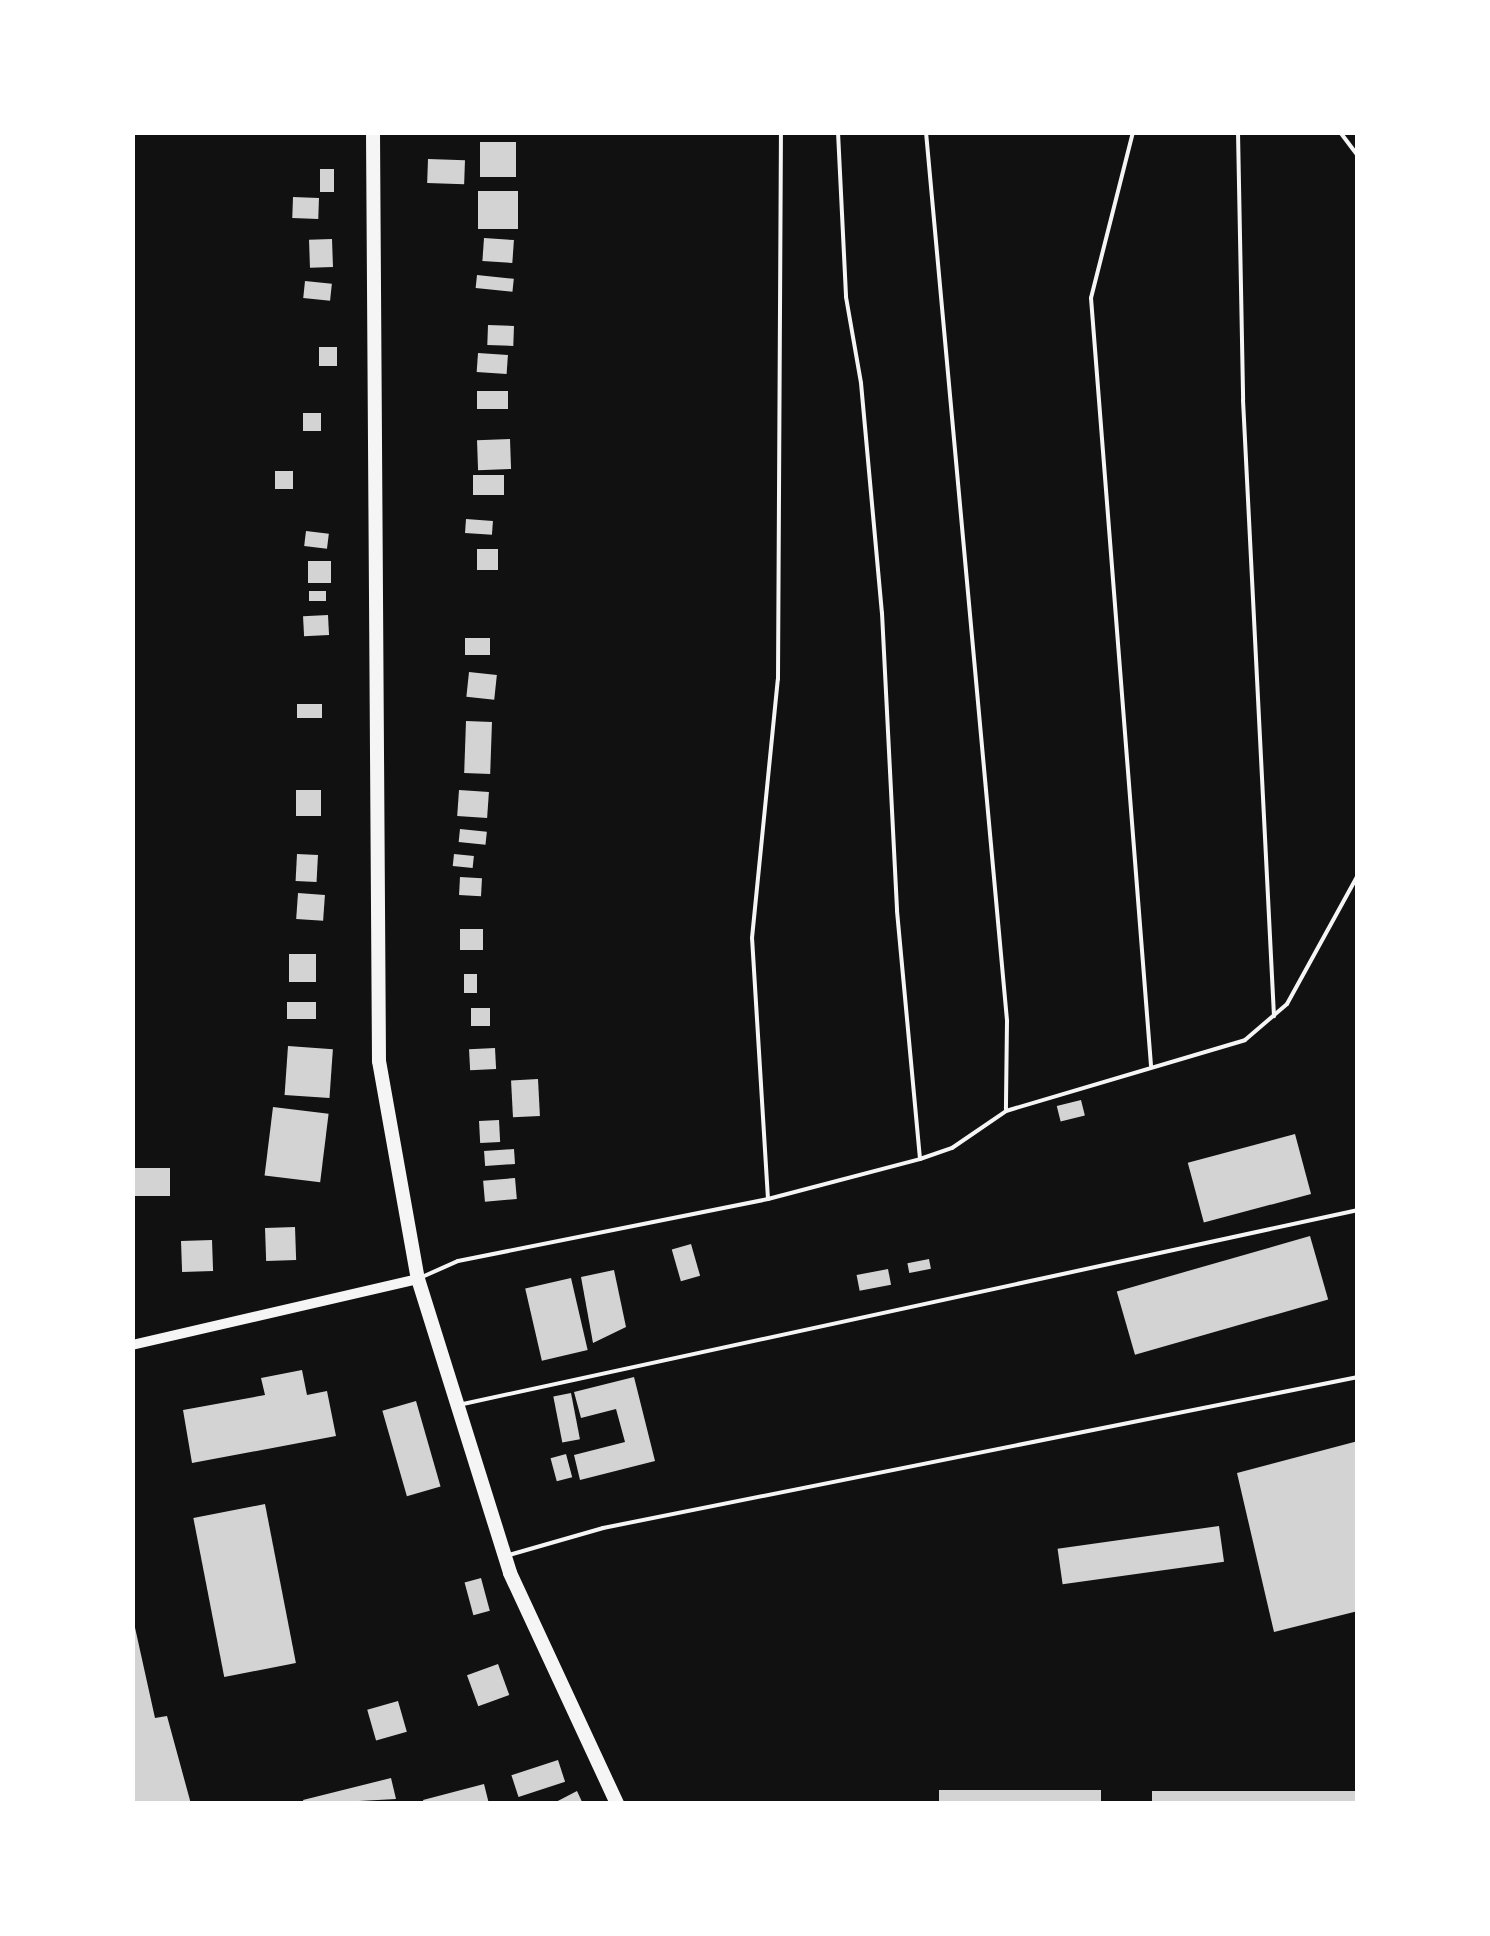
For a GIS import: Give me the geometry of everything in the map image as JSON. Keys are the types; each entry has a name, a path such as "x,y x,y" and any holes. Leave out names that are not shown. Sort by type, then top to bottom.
{"main road":[{"path":"373,132 378,1060 418,1279 504,1556 617,1804"}],"street":[{"path":"132,1345 418,1279"}],"lane":[{"path":"768,1198 752,938 778,679 781,132"},
{"path":"838,132 846,297 861,384 882,612 897,911 920,1158"},
{"path":"926,132 1005,1002 1006,1111"},
{"path":"1133,132 1091,298 1151,1066"},
{"path":"1238,132 1268,1002 1274,1016"},
{"path":"1340,132 1358,156"},
{"path":"418,1279 458,1261 768,1198 920,1158 952,1148 1006,1111 1245,1040 1274,1016 1312,962 1358,875"},
{"path":"457,1406 1358,1210"},
{"path":"504,1556 602,1528 1358,1376"}],"building":[{"path":"480,142 516,142 516,177 480,177"},
{"path":"428,159 465,160 464,184 427,183"},
{"path":"320,169 334,169 334,192 320,192"},
{"path":"478,191 518,191 518,229 478,229"},
{"path":"293,197 319,198 318,219 292,218"},
{"path":"484,238 514,240 512,263 482,261"},
{"path":"332,239 333,267 310,268 309,240"},
{"path":"477,275 514,279 512,292 476,288"},
{"path":"305,281 332,284 330,301 303,298"},
{"path":"488,325 514,326 513,346 487,345"},
{"path":"319,347 337,347 337,366 319,366"},
{"path":"478,353 508,355 507,374 477,372"},
{"path":"477,391 508,391 508,409 477,409"},
{"path":"303,413 321,413 321,431 303,431"},
{"path":"510,439 511,469 478,470 477,440"},
{"path":"275,471 293,471 293,489 275,489"},
{"path":"473,475 504,475 504,495 473,495"},
{"path":"466,519 493,521 492,535 465,533"},
{"path":"306,531 329,534 327,549 304,546"},
{"path":"477,549 498,549 498,570 477,570"},
{"path":"308,561 331,561 331,583 308,583"},
{"path":"309,591 326,591 326,601 309,601"},
{"path":"328,615 329,635 304,636 303,616"},
{"path":"465,638 490,638 490,655 465,655"},
{"path":"469,672 497,675 494,700 466,697"},
{"path":"297,704 322,704 322,718 297,718"},
{"path":"466,721 492,722 490,774 464,773"},
{"path":"296,790 321,790 321,816 296,816"},
{"path":"459,790 489,792 487,818 457,816"},
{"path":"460,829 487,832 485,845 459,842"},
{"path":"297,854 318,855 317,882 296,881"},
{"path":"454,854 474,856 473,868 453,866"},
{"path":"460,877 482,878 481,896 459,895"},
{"path":"298,893 325,895 323,921 296,919"},
{"path":"460,929 483,929 483,950 460,950"},
{"path":"289,954 316,954 316,982 289,982"},
{"path":"464,974 477,974 477,993 464,993"},
{"path":"287,1002 316,1002 316,1019 287,1019"},
{"path":"471,1008 490,1008 490,1026 471,1026"},
{"path":"288,1046 333,1049 329,1098 285,1095"},
{"path":"495,1048 496,1069 470,1070 469,1049"},
{"path":"538,1079 540,1116 513,1117 511,1080"},
{"path":"1081,1100 1085,1116 1061,1122 1057,1106"},
{"path":"273,1107 329,1114 320,1182 265,1175"},
{"path":"499,1120 500,1142 480,1143 479,1121"},
{"path":"1295,1134 1311,1194 1204,1223 1188,1163"},
{"path":"514,1149 515,1164 485,1166 484,1151"},
{"path":"132,1168 170,1168 170,1196 132,1196"},
{"path":"515,1178 517,1199 485,1202 483,1181"},
{"path":"295,1227 296,1260 266,1261 265,1228"},
{"path":"1310,1236 1328,1299 1135,1355 1117,1291"},
{"path":"212,1240 213,1271 182,1272 181,1241"},
{"path":"691,1244 700,1276 681,1281 672,1250"},
{"path":"929,1259 931,1269 909,1273 907,1263"},
{"path":"888,1269 891,1285 860,1291 857,1275"},
{"path":"614,1270 626,1327 593,1343 581,1277"},
{"path":"571,1278 588,1350 542,1361 525,1289"},
{"path":"302,1370 307,1395 327,1391 336,1436 192,1463 183,1410 265,1395 261,1378"},
{"path":"634,1377 655,1461 580,1480 574,1455 625,1442 616,1409 581,1418 574,1392"},
{"path":"571,1393 580,1439 562,1443 553,1396"},
{"path":"416,1401 441,1487 407,1496 382,1411"},
{"path":"1358,1441 1358,1611 1274,1632 1237,1473"},
{"path":"566,1454 572,1477 557,1481 551,1458"},
{"path":"265,1504 296,1663 224,1677 193,1518"},
{"path":"1219,1526 1224,1562 1063,1584 1058,1549"},
{"path":"481,1578 490,1611 473,1615 465,1582"},
{"path":"132,1614 155,1718 167,1716 191,1804 132,1804"},
{"path":"498,1664 509,1695 478,1706 467,1675"},
{"path":"398,1701 407,1732 376,1741 367,1710"},
{"path":"558,1760 565,1782 519,1797 511,1775"},
{"path":"391,1778 396,1799 304,1804 303,1800"},
{"path":"484,1784 489,1804 424,1804 423,1800"},
{"path":"939,1790 1101,1790 1101,1804 939,1804"},
{"path":"577,1791 583,1804 552,1804"},
{"path":"1152,1791 1358,1791 1358,1804 1152,1804"}]}
